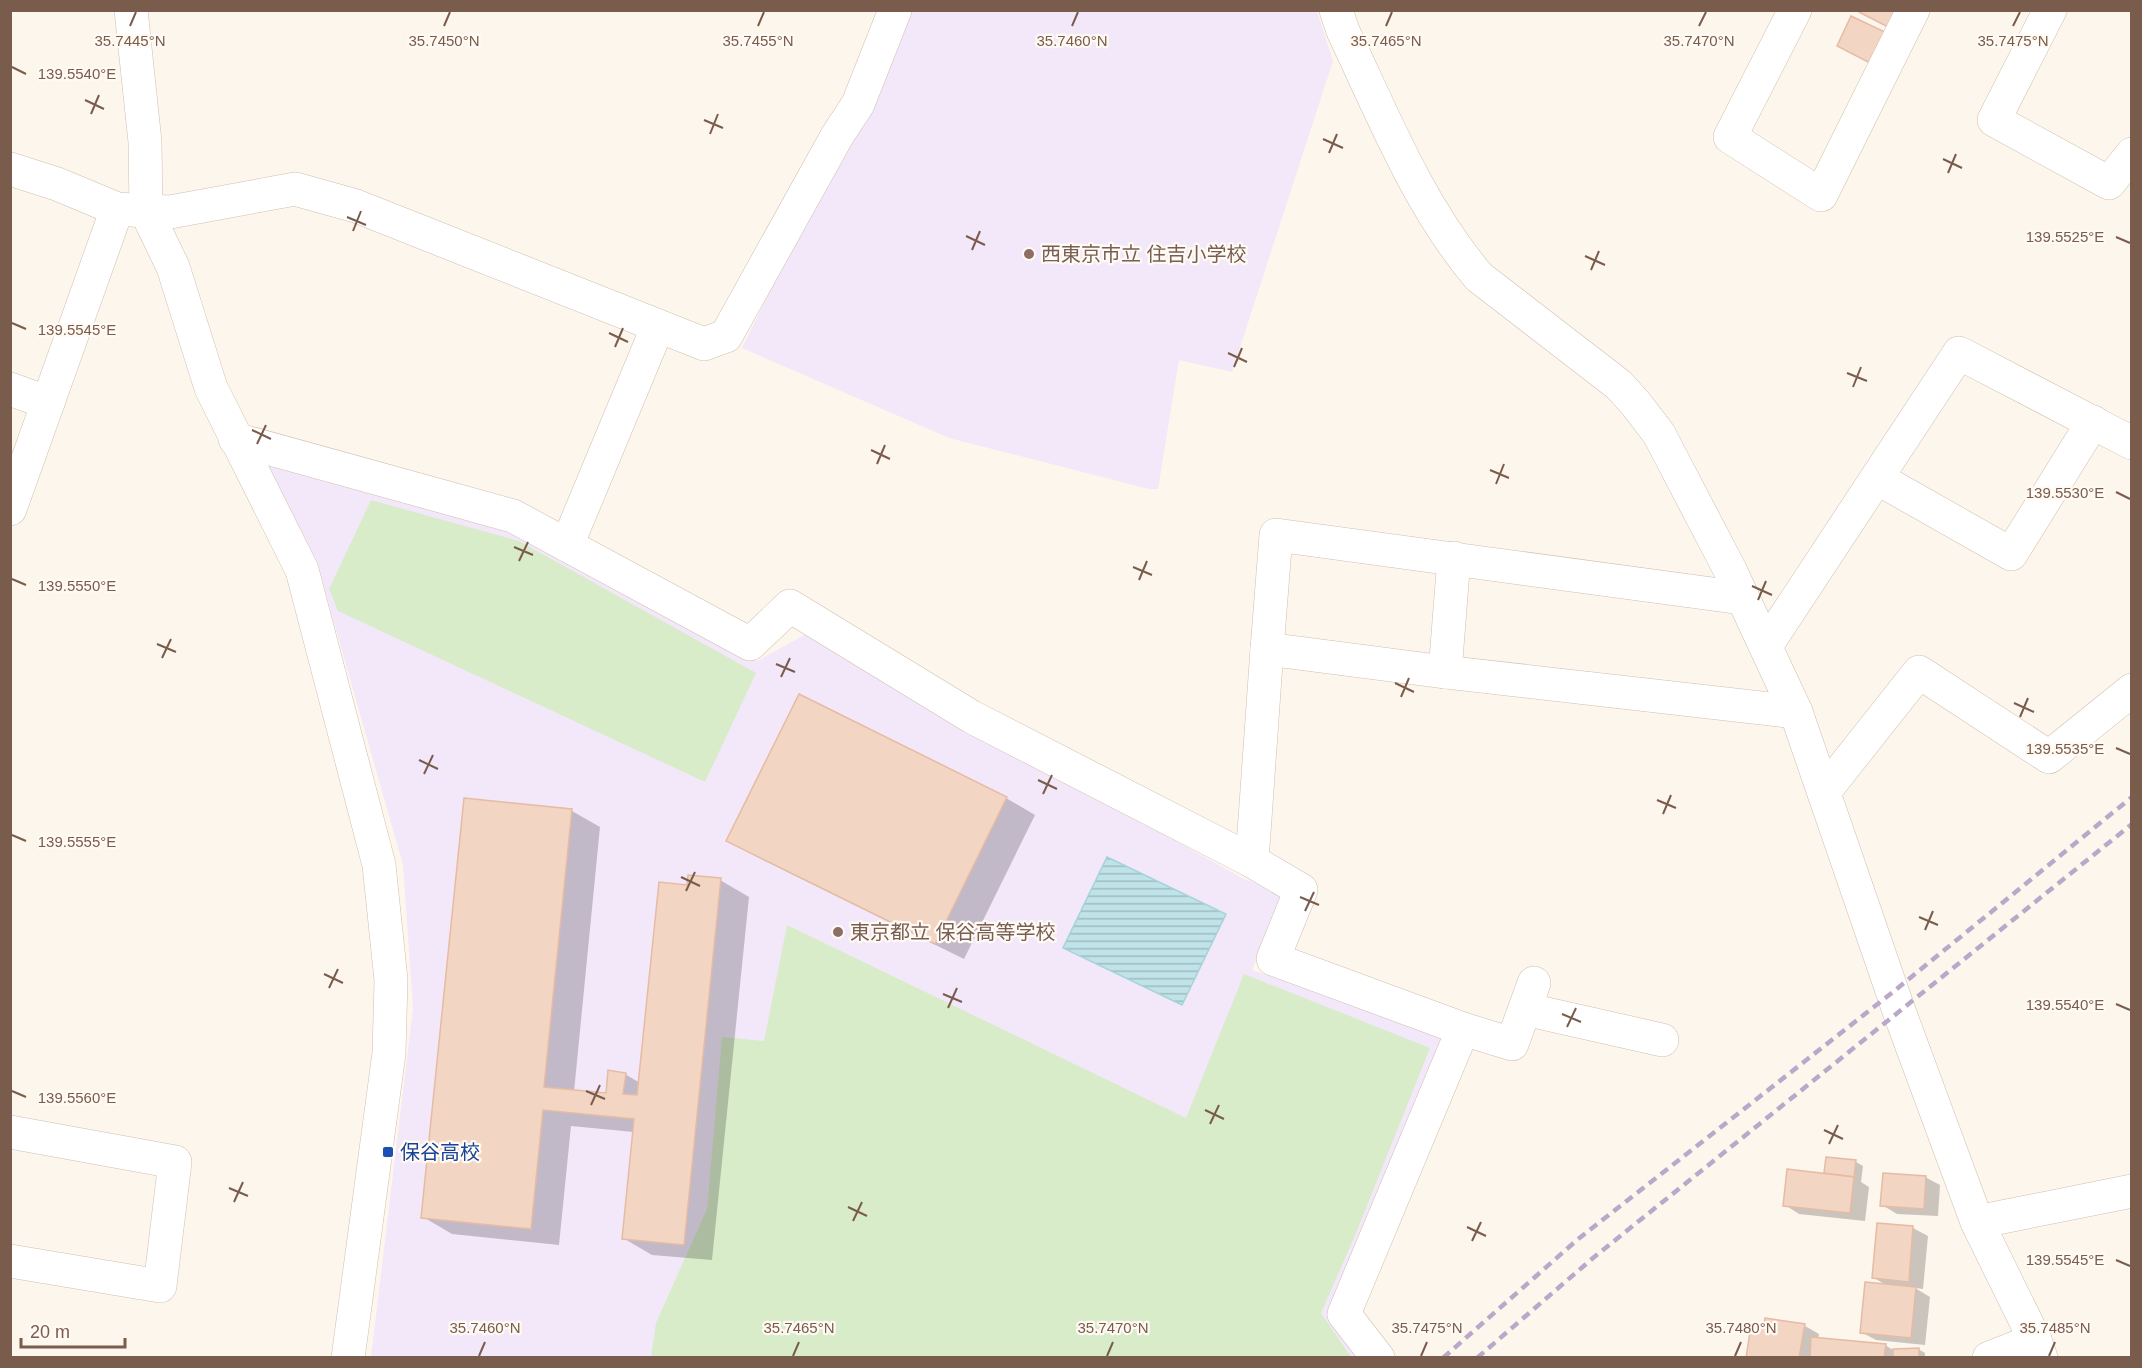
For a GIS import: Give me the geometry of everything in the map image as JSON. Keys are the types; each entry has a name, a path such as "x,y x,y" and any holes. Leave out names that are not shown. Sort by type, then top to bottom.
{"street":[{"path":"10,509 48,403 132,210 145,142 131,10"},
{"path":"10,169 132,210 170,212 295,189 356,206 704,344 726,336 837,136 858,104 895,10"},
{"path":"1336,10 1348,41 1417,187 1462,256 1479,277 1619,385 1636,404 1659,434 1730,570 1796,712 1899,1011 1977,1222 2038,1349 1989,1358"},
{"path":"1795,10 1730,137 1821,195 1913,10"},
{"path":"2050,10 1994,120 2109,183 2132,154"},
{"path":"132,210 173,267 211,388 302,570 379,865 391,980 389,1053 348,1358"},
{"path":"567,545 658,327"},
{"path":"1766,646 1959,353 2132,442"},
{"path":"10,389 48,403"},
{"path":"1877,478 2011,554 2093,422"},
{"path":"235,439 513,516 750,644 790,606 972,717 1252,861 1301,890 1273,959 1463,1029 1512,1044 1529,996 1662,1040"},
{"path":"1252,861 1276,536 1742,598"},
{"path":"1446,672 1454,558"},
{"path":"1267,649 1796,712"},
{"path":"1824,792 1919,672 2049,757 2132,690"},
{"path":"1378,1358 1344,1314 1463,1029"},
{"path":"10,1132 175,1162 160,1286 10,1261"},
{"path":"1977,1222 2132,1191"}],"shaded area":[{"name":"西東京市立 住吉小学校","path":"912,11 1317,11 1333,61 1232,372 1179,360 1158,489 1149,489 949,438 742,348 834,160 869,108"},
{"name":"東京都立 保谷高等学校","path":"257,447 519,532 757,661 806,634 1242,878 1283,894 1252,970 1447,1035 1332,1314 1366,1357 371,1357 413,1008 403,865 317,563"}],"green space":[{"path":"371,500 519,541 756,673 705,782 338,611 329,589"},
{"path":"787,925 1186,1118 1244,974 1430,1048 1357,1231 1321,1313 1351,1357 651,1357 656,1323 707,1209 722,1037 764,1041"}],"water":[{"path":"1107,857 1226,914 1182,1005 1063,948"}],"building":[{"path":"1855,10 1896,10 1888,27"},
{"path":"1851,16 1885,32 1870,63 1837,46"},
{"path":"799,694 1007,797 935,944 726,841"},
{"path":"464,798 572,809 544,1087 606,1093 608,1070 626,1073 623,1094 637,1095 659,882 687,885 688,875 721,878 684,1245 622,1239 634,1119 543,1110 531,1229 421,1218"},
{"path":"1826,1157 1856,1160 1854,1177 1824,1173"},
{"path":"1787,1169 1854,1177 1850,1213 1783,1206"},
{"path":"1883,1173 1926,1176 1924,1209 1880,1206"},
{"path":"1877,1223 1913,1226 1909,1282 1872,1278"},
{"path":"1865,1282 1916,1287 1911,1338 1860,1333"},
{"path":"1765,1318 1805,1324 1799,1358 1746,1358 1751,1325 1763,1327"},
{"path":"1811,1337 1886,1344 1884,1358 1810,1358"},
{"path":"1919,1348 1919,1358 1893,1358 1893,1349"}],"railway":[{"path":"1443,1358 1577,1240 1893,992 2132,797"},
{"path":"1477,1358 1593,1258 2132,824"}],"place":[{"name":"西東京市立 住吉小学校","path":"1029,254"},
{"name":"東京都立 保谷高等学校","path":"838,932"},
{"name":"保谷高校","path":"388,1152"}]}
